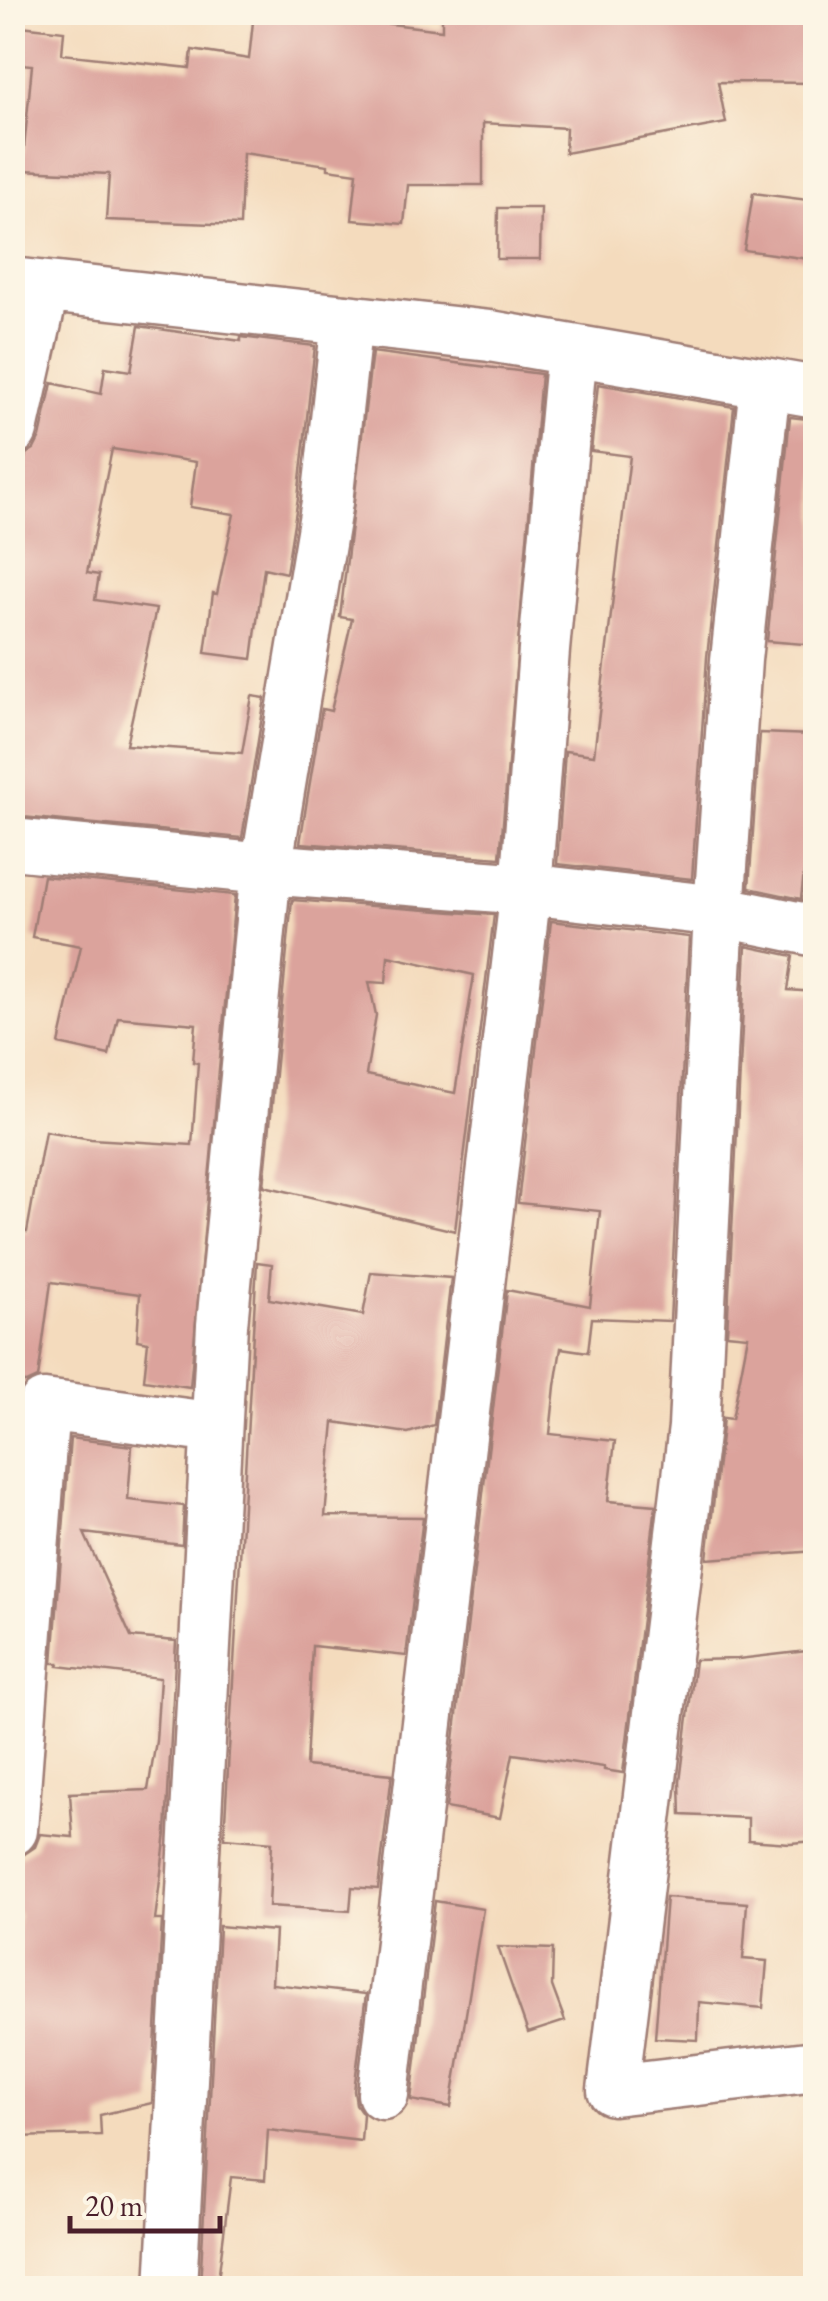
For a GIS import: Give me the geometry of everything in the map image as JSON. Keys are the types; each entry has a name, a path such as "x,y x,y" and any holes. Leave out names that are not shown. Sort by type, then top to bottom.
{"street":[{"path":"12,430 28,285 490,336 816,392"},
{"path":"171,2288 222,1325 266,870 327,502 347,320"},
{"path":"383,2094 526,889 572,350"},
{"path":"765,384 736,660 719,911 694,1427 613,2090 816,2066"},
{"path":"12,844 266,870 526,889 719,911 816,931"},
{"path":"12,1830 44,1405 216,1428"}],"building":[{"path":"254,12 323,12 323,16 442,30 442,12 816,12 816,83 718,82 726,123 565,153 566,128 483,123 483,185 408,185 404,224 352,220 357,173 328,169 328,165 243,153 240,225 106,220 109,174 22,170 32,65 12,63 12,25 64,31 62,54 190,68 192,50 249,59"},
{"path":"753,193 816,201 816,260 744,250"},
{"path":"498,208 541,208 540,259 497,259"},
{"path":"139,326 241,341 241,337 315,346 286,573 264,568 252,659 205,653 213,593 217,594 234,514 190,507 196,462 112,449 87,573 99,575 95,600 156,609 126,745 242,753 252,696 265,698 242,838 12,816 12,514 26,454 40,437 52,383 101,394 105,367 131,371"},
{"path":"372,352 541,374 500,858 300,843 322,709 331,711 352,619 340,617"},
{"path":"598,384 734,407 707,657 692,879 557,864 565,751 594,755 630,456 591,451"},
{"path":"790,417 816,420 816,645 767,641"},
{"path":"760,733 811,735 816,818 812,818 808,873 804,873 801,899 749,888"},
{"path":"43,876 235,895 190,1387 144,1380 148,1342 137,1340 140,1294 51,1282 38,1378 27,1383 12,1382 12,1229 27,1232 45,1131 91,1139 192,1145 198,1063 193,1062 196,1024 118,1017 109,1055 59,1044 81,946 32,937"},
{"path":"292,900 494,915 455,1231 264,1186","holes":["388,956 474,975 455,1093 366,1075 376,1015 369,982 386,983"]},
{"path":"551,921 689,937 670,1321 592,1318 588,1352 561,1348 550,1434 615,1441 608,1501 656,1505 623,1773 513,1754 500,1818 446,1808 507,1290 590,1306 600,1211 518,1203"},
{"path":"746,946 793,956 788,990 816,992 816,1551 707,1559 723,1418 732,1419 748,1336 727,1334"},
{"path":"257,1262 272,1264 269,1299 363,1315 371,1272 451,1278 434,1425 408,1433 334,1422 325,1516 423,1517 406,1656 312,1646 306,1766 392,1774 378,1889 352,1887 350,1911 269,1906 272,1842 224,1838"},
{"path":"70,1438 132,1446 128,1500 184,1506 182,1545 84,1533 131,1637 176,1641 166,1833 155,1920 162,1920 152,2103 100,2115 101,2135 12,2137 12,2013 20,1857 35,1847 40,1834 73,1837 70,1793 148,1790 156,1741 160,1678 53,1663"},
{"path":"816,1650 816,1841 748,1840 748,1818 681,1815 680,1782 695,1660"},
{"path":"666,1897 747,1903 743,1959 767,1961 763,2008 699,2002 698,2040 655,2038"},
{"path":"435,1901 483,1909 451,2107 411,2100"},
{"path":"219,1926 275,1931 272,1984 366,1994 354,2091 363,2114 361,2141 268,2130 265,2180 231,2177 217,2288 200,2288"},
{"path":"498,1947 553,1949 552,1986 565,2021 528,2033"}]}
